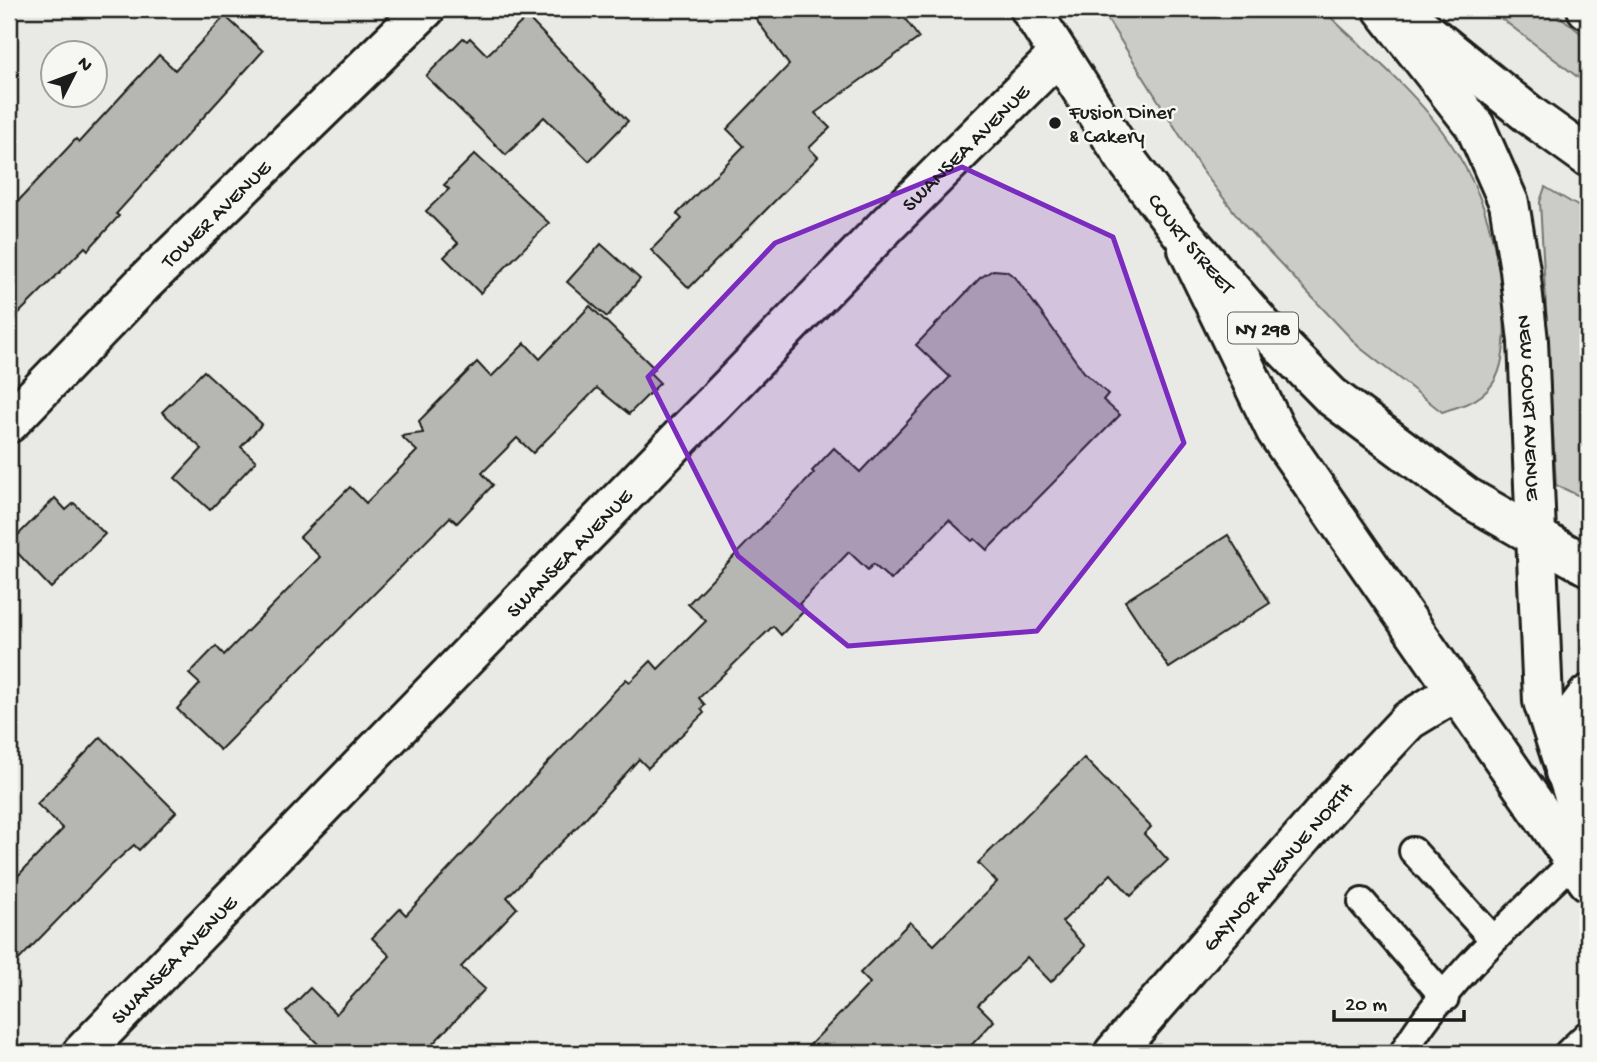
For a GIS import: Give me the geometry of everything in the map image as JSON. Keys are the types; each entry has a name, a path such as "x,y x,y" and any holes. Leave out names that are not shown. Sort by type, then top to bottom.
{"main road":[{"name":"TOWER AVENUE","path":"9,423 142,285 425,9"},
{"name":"COURT STREET","path":"1030,9 1125,158 1180,231 1264,328 1331,396 1465,496 1534,535"},
{"name":"NEW COURT AVENUE","path":"1383,9 1475,126 1508,203 1520,270 1528,341 1534,535 1544,701 1565,772 1584,860"},
{"path":"1398,9 1531,116 1588,157"},
{"name":"SWANSEA AVENUE","path":"82,1053 888,224 1058,55"},
{"path":"1180,231 1276,431 1455,692 1584,860"},
{"name":"NY 298","path":"1534,535 1588,566"},
{"name":"GAYNOR AVENUE NORTH","path":"1114,1053 1338,796 1409,720 1455,692"},
{"path":"1565,772 1578,708 1588,695"}],"lane":[{"path":"1413,852 1493,939"},
{"path":"1404,1053 1416,1031 1493,939 1584,860"},
{"path":"1362,902 1445,998"},
{"path":"1569,1053 1588,1034"}],"highlighted area":[{"path":"962,167 1113,237 1184,443 1037,631 848,646 738,556 648,377 775,243"}],"shaded area":[{"path":"1101,9 1322,9 1393,75 1441,129 1465,167 1484,208 1497,258 1504,324 1501,364 1495,380 1485,393 1442,412 1359,347 1246,227 1201,169"},
{"path":"1489,9 1551,9 1588,39 1588,85"},
{"path":"1545,187 1588,212 1588,500 1556,485 1540,202"}],"building":[{"path":"749,9 898,9 919,38 815,113 830,128 809,148 818,157 689,288 651,250 682,219 677,214 744,146 727,129 789,65"},
{"path":"225,16 263,51 116,214 119,216 88,250 85,247 9,323 9,211 76,139 79,142 159,55 175,70"},
{"path":"527,17 628,121 589,161 544,117 506,155 426,76 463,38 467,41 470,38 487,55"},
{"path":"475,154 549,223 480,293 444,257 458,243 426,211 449,189 444,185"},
{"path":"601,244 640,279 607,317 567,282"},
{"path":"993,270 1006,271 1015,277 1084,372 1108,394 1103,400 1120,415 987,550 975,539 972,541 949,520 891,580 873,564 868,570 849,552 799,604 805,610 781,635 773,626 699,698 705,705 701,709 704,713 648,768 639,759 581,823 507,897 517,908 461,967 485,989 424,1053 327,1053 286,1012 310,988 336,1014 390,956 372,938 400,909 406,915 626,679 630,682 651,661 658,669 706,621 688,604 814,473 812,471 834,448 860,472 950,377 916,345 980,278"},
{"path":"590,306 655,369 650,373 660,383 629,414 597,388 533,453 517,438 482,473 493,485 457,523 450,517 220,750 177,709 200,684 189,674 216,646 224,655 320,557 300,537 350,487 366,503 417,451 401,436 423,433 419,421 477,362 491,377 525,343 540,359"},
{"path":"204,371 262,424 241,447 256,461 210,510 175,478 202,449 162,412"},
{"path":"55,498 66,510 74,503 105,534 51,588 9,544"},
{"path":"1228,535 1270,603 1169,668 1125,601"},
{"path":"101,737 176,812 139,850 134,845 106,870 9,970 9,885 63,829 37,804"},
{"path":"1084,758 1151,827 1144,834 1168,860 1131,896 1111,874 1062,922 1085,946 1051,982 1027,957 978,1005 994,1021 964,1053 802,1053 870,983 860,973 910,922 934,945 997,882 978,863"}],"place":[{"name":"Fusion Diner & Cakery","path":"1055,123"}]}
